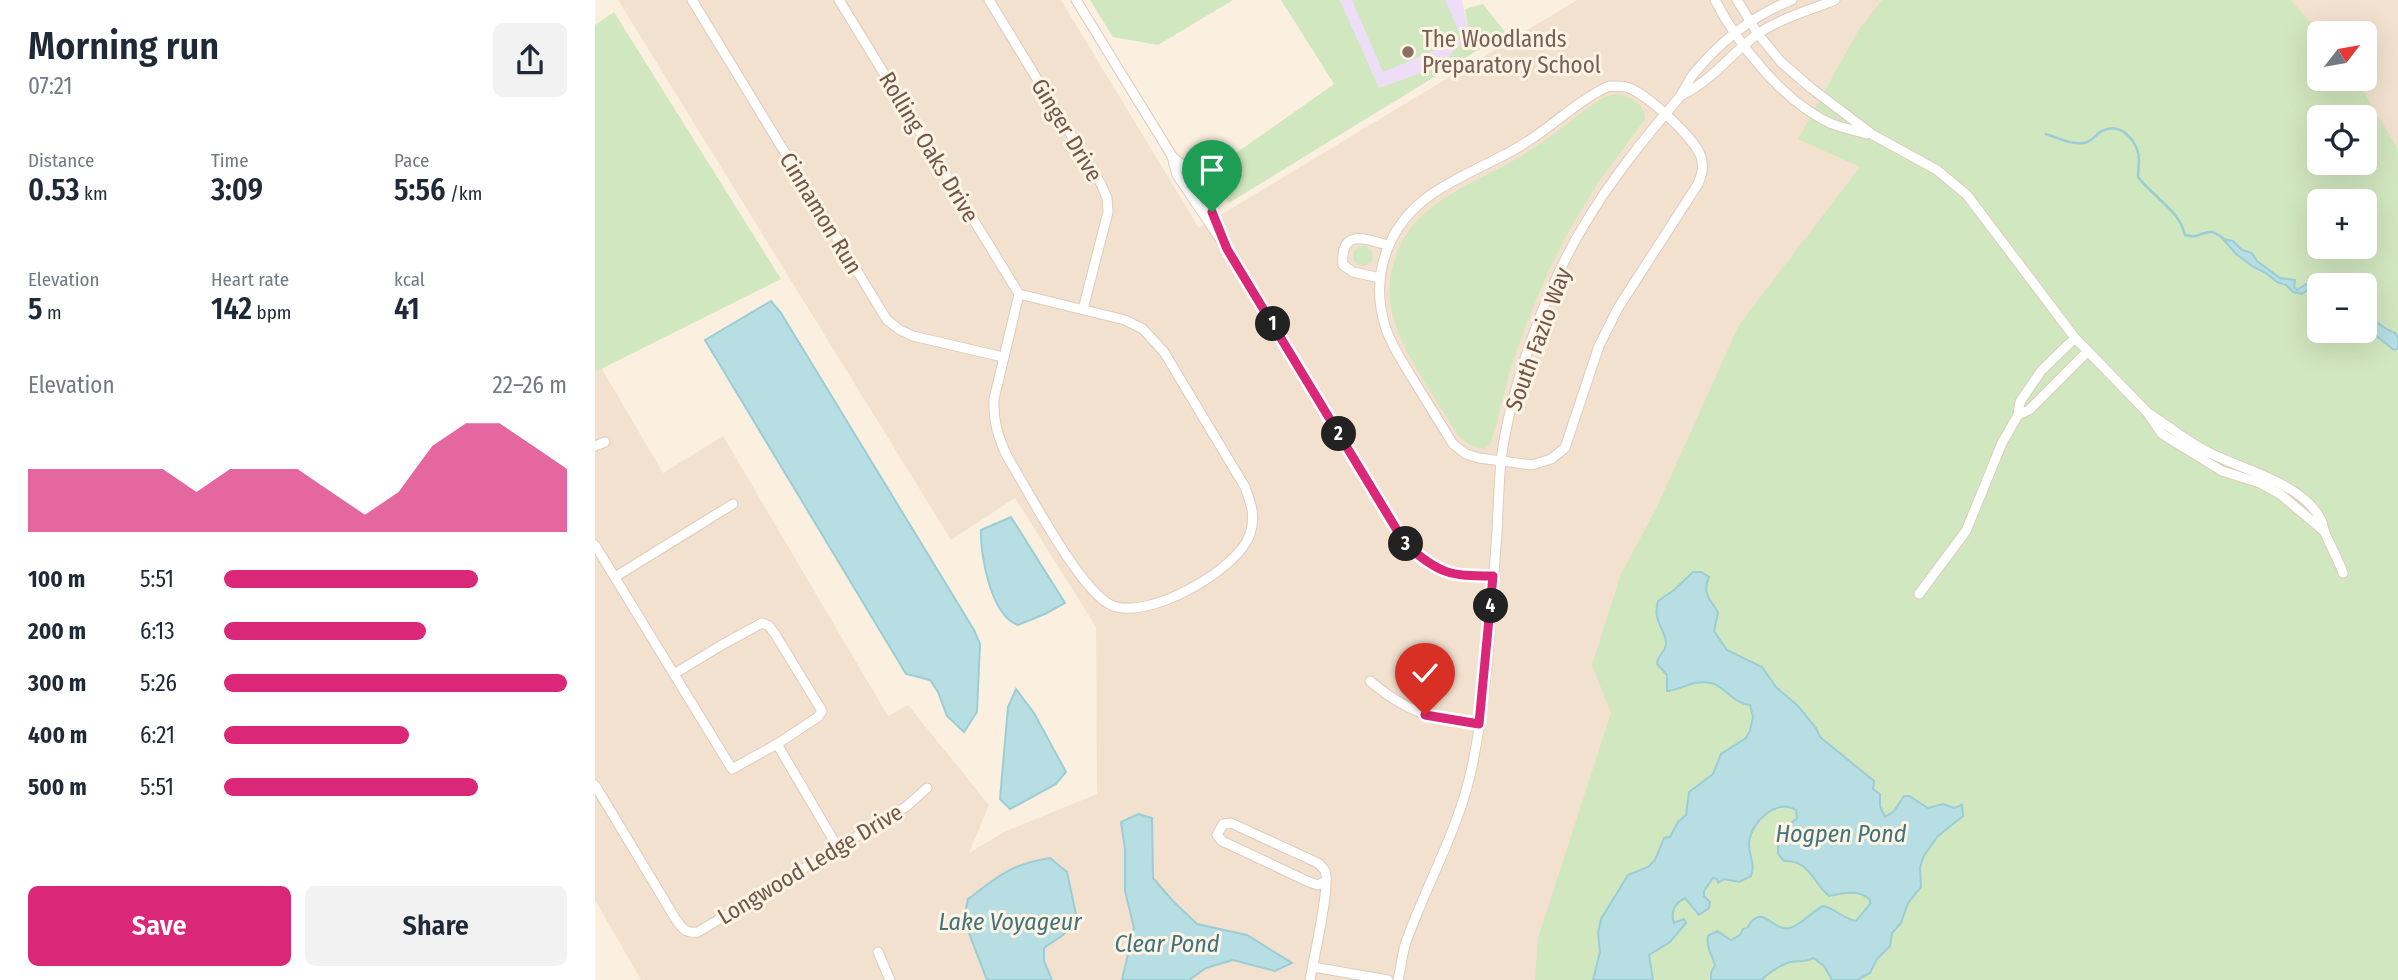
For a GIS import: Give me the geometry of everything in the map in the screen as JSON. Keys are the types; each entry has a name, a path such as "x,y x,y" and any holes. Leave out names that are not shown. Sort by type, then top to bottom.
{"street":[{"name":"Cinnamon Run","path":"692,0 887,320 913,336 1003,357"},
{"name":"Rolling Oaks Drive","path":"839,0 1019,294"},
{"name":"Ginger Drive","path":"989,0 1107,198 1108,212 1083,309"},
{"path":"1076,0 1172,156 1186,167 1206,199 1227,249 1406,545 1432,566 1458,576 1493,576"},
{"path":"1715,0 1745,47 1801,106 1831,124 1873,135"},
{"path":"1737,0 1758,34 1781,62 1873,135 1937,170 1967,195 2074,338 2146,411 2162,434 2222,471 2260,483 2280,494 2324,531 2343,573"},
{"name":"South Fazio Way","path":"1398,980 1406,944 1452,834 1471,769 1479,724 1501,460 1518,383 1557,278 1581,229 1599,202 1631,155 1681,96 1691,78 1735,33 1770,8 1792,0"},
{"name":"South Fazio Way","path":"1681,96 1702,85 1758,34 1775,24 1835,0"},
{"path":"1609,86 1627,87 1639,93 1664,114 1693,139 1701,156 1703,171 1698,184 1618,308 1604,336 1565,449 1551,459 1532,465 1466,454 1453,444 1386,329 1381,307 1380,278 1387,245 1403,220 1434,193 1549,128 1594,93 1609,86"},
{"path":"1380,278 1353,272 1343,265 1342,251 1349,241 1361,237 1387,245"},
{"path":"1019,294 1125,320 1143,329 1155,340 1245,487 1254,521 1243,548 1235,557 1200,581 1164,602 1140,609 1125,609 1098,597 1088,586 1007,456 998,437 993,399 1019,294"},
{"path":"1919,594 1966,531 2001,443 2018,415 2020,402 2039,374 2074,338"},
{"path":"2018,415 2029,410 2087,352"},
{"path":"595,446 605,442"},
{"path":"615,577 733,505"},
{"path":"595,545 732,769 777,744 818,717 821,711 775,634 769,626 762,623 674,674"},
{"path":"1370,681 1393,700 1425,715 1479,724"},
{"path":"777,744 837,846"},
{"name":"Longwood Ledge Drive","path":"595,785 675,918 684,930 690,933 698,932 907,806 927,788"},
{"path":"1310,980 1326,881 1325,871 1318,863 1231,823 1223,824 1217,835 1222,841 1309,882 1318,885 1326,881"},
{"path":"878,952 890,980"},
{"path":"1313,967 1388,980"}],"shaded area":[{"path":"618,0 1061,0 1199,228 1577,0 2398,0 2398,980 641,980 595,900 595,372 602,369 663,473 723,436 888,716 908,705 989,805 969,853 1004,832 1097,794 1096,627 1015,498 951,540"},
{"name":"The Woodlands Preparatory School","path":"1340,0 1462,0 1469,36 1437,67 1379,88"}],"green space":[{"path":"1090,0 1233,0 1158,45 1113,37"},
{"path":"1281,0 1340,0 1379,88 1437,67 1469,36 1465,9 1483,4 1506,33 1229,203 1221,191 1243,173 1232,156 1334,84"},
{"name":"The Woodlands Preparatory School","path":"1352,0 1445,0 1462,39 1383,72"},
{"path":"1882,0 2291,0 2309,21 2307,91 2363,91 2372,105 2307,105 2307,175 2377,175 2377,114 2398,149 2398,980 1535,980 1538,938 1611,713 1592,665 1621,574 1656,509 1739,325 1860,167 1798,139 1858,31"},
{"path":"614,12 781,279 595,372 595,25"},
{"path":"1617,94 1636,102 1643,109 1645,119 1598,183 1571,227 1528,319 1511,367 1491,443 1484,449 1476,447 1456,432 1413,362 1399,333 1392,313 1390,284 1402,241 1414,224 1446,197 1532,149 1604,97"},
{"path":"1363,246 1370,249 1373,256 1370,263 1363,266 1356,263 1353,256 1356,249"}],"water":[{"path":"2223,239 2233,241 2242,250 2252,253 2257,261 2280,278 2295,280 2294,287 2297,290 2307,284 2307,290 2302,294 2293,292 2236,254"},
{"path":"771,301 781,313 974,630 980,644 977,712 964,732 947,716 938,692 930,680 906,674 705,340"},
{"path":"2377,322 2395,333 2398,349 2394,350 2377,336"},
{"path":"1011,517 1065,603 1018,625 1001,610 994,598 985,569 981,541 981,530"},
{"name":"Hogpen Pond","path":"1693,572 1701,572 1709,577 1706,588 1708,597 1718,613 1714,631 1727,650 1762,667 1776,687 1798,706 1820,737 1874,781 1873,789 1880,794 1880,806 1885,817 1894,811 1904,796 1909,796 1928,808 1943,804 1954,808 1962,805 1963,816 1937,837 1924,856 1920,867 1921,887 1908,903 1901,923 1892,933 1890,946 1877,959 1870,973 1857,980 1832,980 1824,966 1813,958 1784,964 1762,980 1711,980 1715,965 1708,936 1717,931 1731,940 1758,917 1783,928 1790,928 1823,906 1856,921 1870,904 1870,900 1856,893 1829,896 1805,868 1792,861 1784,861 1778,854 1778,834 1797,818 1796,810 1781,807 1766,814 1751,835 1751,876 1739,882 1724,879 1718,883 1717,879 1713,878 1704,891 1704,896 1710,902 1709,908 1699,915 1685,898 1676,905 1673,912 1674,923 1684,919 1686,923 1670,942 1649,955 1653,980 1593,980 1600,952 1598,933 1601,919 1628,875 1648,867 1655,860 1664,838 1670,837 1678,822 1686,815 1689,792 1713,774 1721,754 1746,738 1750,731 1753,717 1750,705 1739,702 1711,683 1699,682 1667,691 1667,675 1657,664 1666,644 1658,620 1658,601"},
{"path":"1016,689 1034,713 1066,772 1056,784 1010,809 1000,799 1008,707"},
{"name":"Clear Pond","path":"1138,814 1152,818 1153,878 1173,901 1197,924 1247,935 1292,963 1275,971 1233,960 1206,968 1189,980 1122,980 1134,928 1125,891 1125,849 1121,822"},
{"name":"Lake Voyageur","path":"1050,858 1067,872 1077,919 1063,935 1044,948 1044,961 1052,980 987,980 964,920 968,899 1015,868"}],"waterway":[{"path":"2046,134 2070,142 2084,143 2109,129 2122,131 2136,146 2138,177 2172,211 2185,235 2197,236 2214,232 2226,241"}],"place":[{"name":"The Woodlands Preparatory School","path":"1408,52"}],"route":[{"path":"1212,212 1227,249 1406,545 1432,566 1458,576 1493,576 1479,724 1425,715"}]}
